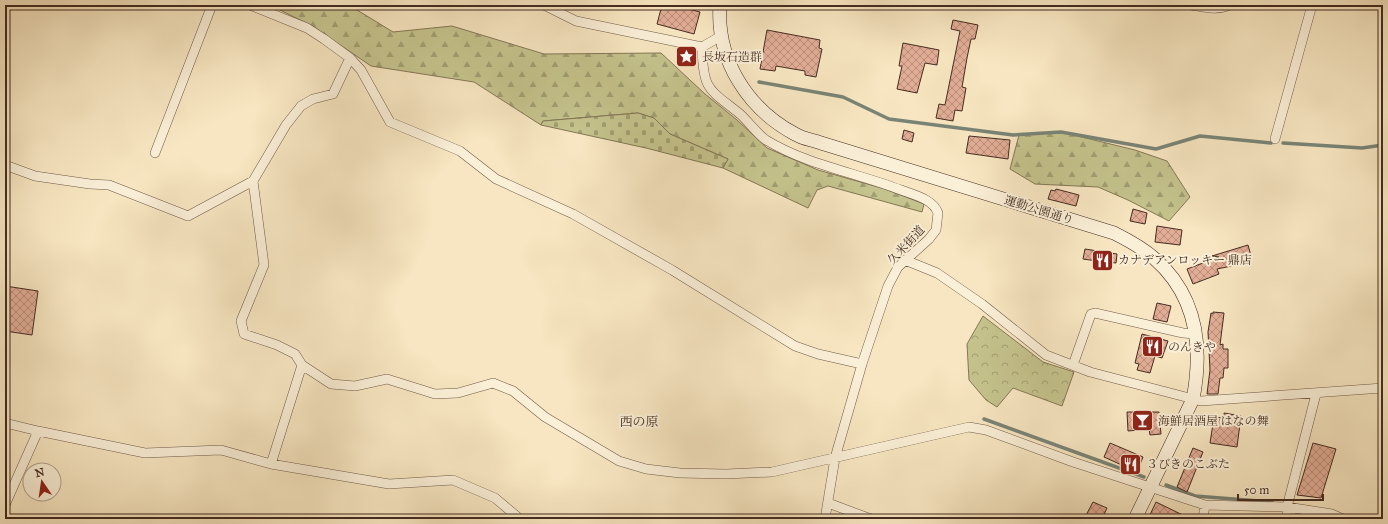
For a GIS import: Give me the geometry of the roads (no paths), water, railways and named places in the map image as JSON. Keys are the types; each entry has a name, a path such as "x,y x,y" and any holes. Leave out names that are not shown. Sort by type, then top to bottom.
{"street":[{"path":"155,153 212,5"},
{"path":"250,5 307,28 350,58 361,70 390,122 460,151 496,179 573,214 679,274 795,346 818,354 862,364"},
{"path":"544,5 576,21 702,47 721,36"},
{"name":"運動公園通り","path":"720,5 721,36 729,62 749,98 780,125 797,135 1114,233 1136,244 1156,259 1176,283 1186,300 1196,334 1198,362 1193,399 1135,519"},
{"path":"1191,5 1209,8 1225,7 1230,5"},
{"path":"1275,139 1312,5"},
{"name":"久米街道","path":"702,47 704,74 712,92 741,115 764,139 789,152 887,185 931,203 938,213 936,230 929,239 898,267 888,286 862,364 835,458 825,519"},
{"path":"5,165 35,176 90,184 109,185 188,216 253,181 286,125 301,106 313,99 333,94 350,58"},
{"path":"253,181 264,265 241,321 244,334 277,345 295,354 302,366 331,384 355,386 387,379 435,394 458,393 493,383 512,391 545,417 619,461 646,469 680,473 726,474 772,472 969,427 986,430 1073,462 1205,505 1286,507 1332,514 1343,519"},
{"path":"905,260 937,273 982,304 1046,355 1090,372 1201,401 1316,394 1383,388"},
{"path":"1073,365 1091,314 1095,312 1183,333 1196,334"},
{"path":"271,464 302,366"},
{"path":"1287,519 1286,507 1316,394"},
{"path":"5,423 145,453 221,450 271,464 389,484 453,480 494,498 520,519"},
{"path":"5,505 38,431"},
{"path":"828,504 872,519"},
{"path":"1203,519 1205,505"}],"waterway":[{"path":"759,82 843,97 889,119 1013,135 1061,132 1156,149 1200,136 1271,143"},
{"path":"1283,143 1362,148 1383,145"},
{"path":"984,419 1144,477"},
{"path":"1166,485 1195,496 1272,502"}],"place":[{"name":"長坂石造群","path":"687,57"},
{"name":"カナデアンロッキー 鼎店","path":"1103,260"},
{"name":"のんきや","path":"1153,347"},
{"name":"海鮮居酒屋 はなの舞","path":"1143,421"},
{"name":"３びきのこぶた","path":"1130,464"}],"district":[{"name":"西の原","path":"639,422"}]}
